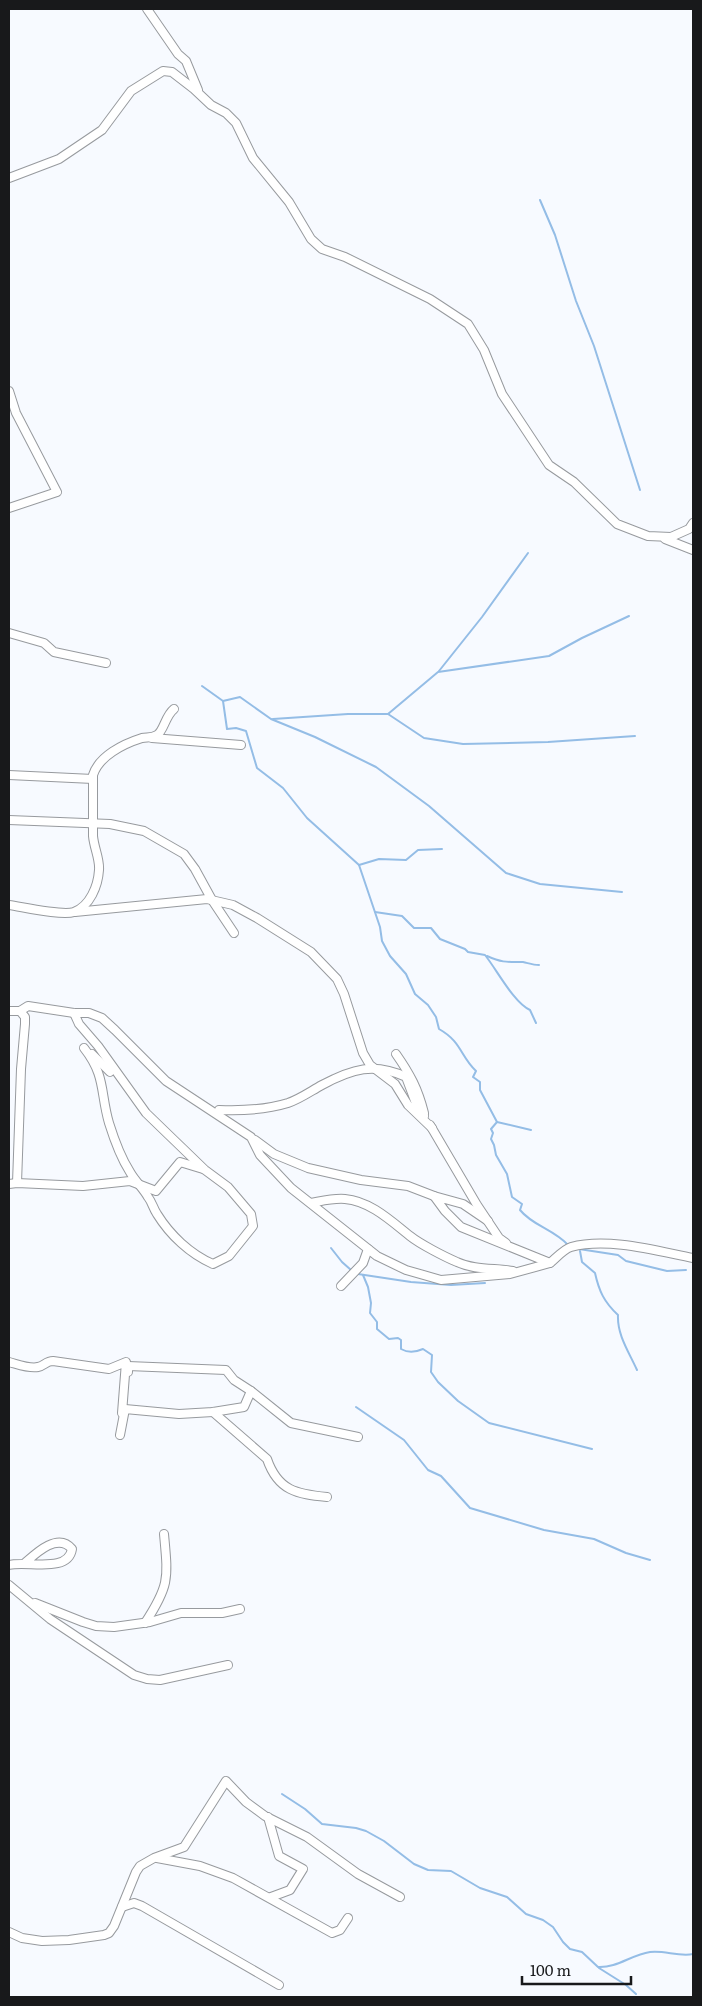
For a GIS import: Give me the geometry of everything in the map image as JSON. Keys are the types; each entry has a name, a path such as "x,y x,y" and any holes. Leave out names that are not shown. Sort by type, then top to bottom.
{"street":[{"path":"147,9 178,54 186,61 200,94"},
{"path":"9,178 59,159 102,130 131,91 163,71 172,72 211,105 226,112 236,123 253,158 289,202 311,239 328,252 345,257 430,298 468,324 484,350 502,394 550,464 574,482 618,524 648,536 671,537 689,529 693,523"},
{"path":"9,392 16,412 57,492 9,508"},
{"path":"660,537 693,550"},
{"path":"9,633 44,643 54,652 106,663"},
{"path":"75,912 91,898 96,890 99,862 94,846 93,823 93,780 95,769 110,753 145,738 156,736 174,709"},
{"path":"145,738 241,745"},
{"path":"9,775 93,780"},
{"path":"9,820 110,824 144,831 184,854 234,933"},
{"path":"9,905 51,912 75,912 212,900 232,905 257,918 311,952 337,978 363,1053 374,1068 395,1084 408,1105 432,1128"},
{"path":"9,1011 20,1011 28,1006 74,1013 89,1013 102,1018 166,1081 274,1154 308,1168 361,1180 408,1186 463,1204 488,1221"},
{"path":"17,1183 21,1069 25,1024 25,1018 20,1011"},
{"path":"74,1013 79,1024 98,1046 146,1113 205,1170 228,1187 251,1214 252,1226 229,1256 213,1264 200,1259 177,1238 156,1213 151,1202 130,1173 115,1140 106,1113 103,1085 93,1059 84,1048 124,1084"},
{"path":"396,1054 412,1078 420,1095 425,1118"},
{"path":"219,1110 270,1108 289,1102 338,1077 369,1068 397,1073 406,1077 417,1106 488,1221 499,1238 513,1249"},
{"path":"166,1081 219,1110 241,1125 251,1137 260,1155 291,1188 377,1256 406,1270 441,1280 522,1272 550,1263 569,1247 595,1244 633,1246 693,1258"},
{"path":"9,1184 83,1186 130,1181 156,1191 180,1162 205,1170"},
{"path":"434,1196 444,1211 461,1227 550,1263"},
{"path":"311,1203 332,1199 347,1199 364,1204 398,1225 411,1237 457,1263 522,1272"},
{"path":"341,1286 363,1263 368,1249"},
{"path":"9,1362 32,1367 42,1365 48,1361 58,1361 109,1369 126,1362 120,1435 125,1409 128,1366 178,1370 226,1370 234,1380 251,1390 291,1423 358,1437"},
{"path":"125,1409 179,1414 213,1412 244,1407 251,1390"},
{"path":"213,1412 268,1459 271,1470 291,1491 326,1496"},
{"path":"145,1623 162,1596 166,1584 167,1568 164,1534"},
{"path":"9,1565 25,1563 54,1565 69,1556 72,1550 65,1544 52,1544 25,1563"},
{"path":"9,1585 50,1619 134,1674 147,1679 160,1680 228,1665"},
{"path":"28,1600 83,1622 96,1626 114,1627 145,1623 181,1613 222,1613 240,1609"},
{"path":"9,1932 22,1938 42,1941 96,1937 109,1933 140,1866 154,1858 184,1847 226,1782 246,1802 268,1817 307,1838 353,1870 400,1897"},
{"path":"268,1817 279,1856 303,1869 290,1890 271,1898"},
{"path":"154,1858 215,1870 271,1898 332,1933 340,1930 348,1918"},
{"path":"122,1907 134,1903 142,1906 279,1985"}],"waterway":[{"path":"540,200 555,235 576,301 594,346 640,490"},
{"path":"439,671 482,617 528,553"},
{"path":"388,714 438,672 549,656 629,616"},
{"path":"202,686 223,701 240,697 271,719 315,737 376,767 429,806 506,873 540,884 622,892"},
{"path":"223,701 227,729 236,728 246,731 257,768 283,788 307,818 359,865 379,859 406,860 418,850 442,849"},
{"path":"273,719 348,714 388,714 424,738 463,744 548,742 635,736"},
{"path":"359,865 380,927 382,941 390,956 406,974 415,994 428,1005 436,1017 439,1029 457,1044 476,1071 473,1077 480,1082 480,1090 497,1122 531,1130"},
{"path":"375,912 402,916 414,928 431,928 440,939 468,952 485,955 518,1001 530,1010 536,1023"},
{"path":"487,956 501,961 539,965"},
{"path":"497,1122 491,1129 493,1133 491,1139 496,1155 507,1174 512,1197 522,1204 520,1210 525,1215 568,1245"},
{"path":"331,1248 351,1270"},
{"path":"579,1249 618,1255 626,1261 667,1271 686,1270"},
{"path":"580,1251 582,1262 595,1273 603,1296 618,1315 621,1336 637,1370"},
{"path":"358,1274 411,1282 451,1285 485,1283"},
{"path":"363,1275 368,1287 371,1303 370,1313 377,1322 377,1329 389,1339 398,1338 401,1340 401,1349 412,1352 423,1349 432,1355 431,1372 438,1382 458,1401 489,1423 592,1449"},
{"path":"356,1407 404,1440 428,1470 441,1476 470,1508 544,1530 594,1539 626,1553 650,1560"},
{"path":"282,1794 305,1809 322,1824 366,1831 384,1841 414,1864 428,1870 451,1871 480,1888 507,1897 526,1914 543,1920 553,1927 570,1949 582,1952 598,1967 611,1966 650,1952 682,1955 693,1954"},
{"path":"599,1968 626,1985 636,1994"}]}
